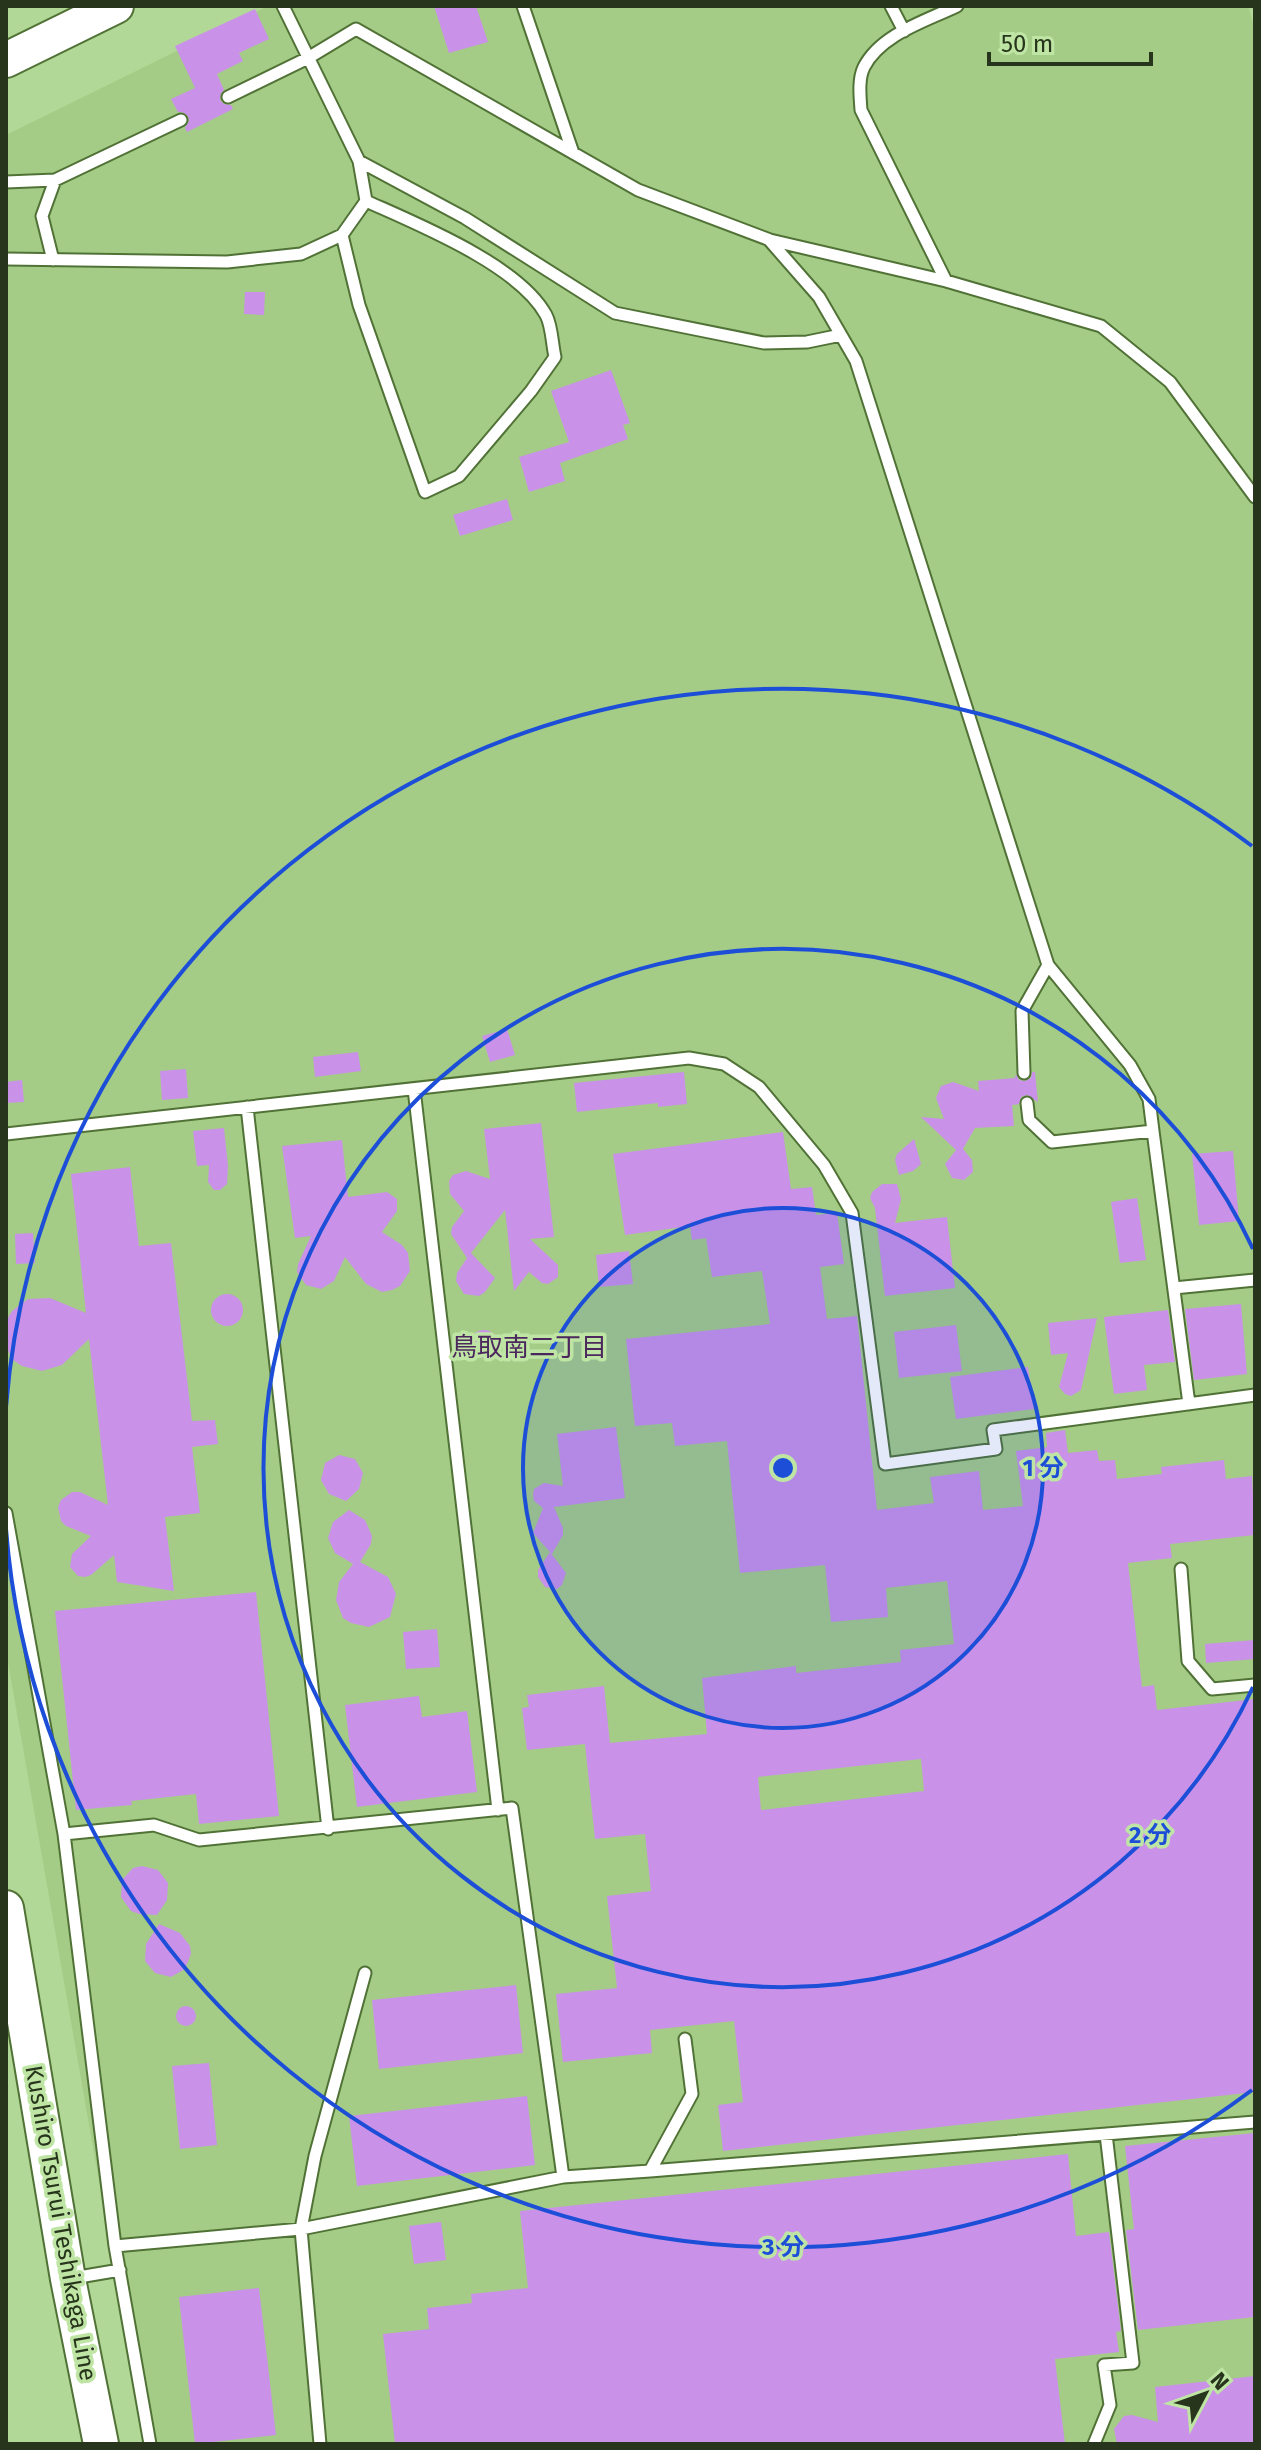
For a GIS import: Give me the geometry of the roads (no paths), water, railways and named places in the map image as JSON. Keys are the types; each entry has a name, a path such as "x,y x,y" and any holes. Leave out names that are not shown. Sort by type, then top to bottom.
{"main road":[{"path":"6,60 116,6"},
{"name":"Kushiro Tsurui Teshikaga Line","path":"6,1908 68,2279 101,2444"}],"lane":[{"path":"6,259 227,262 301,254 342,235 366,201 359,161 283,6"},
{"path":"523,6 573,153"},
{"path":"891,6 904,31"},
{"path":"946,281 861,110 860,89 863,68 879,47 904,31 957,6"},
{"path":"228,97 308,58 356,29 638,190 770,240 946,281 1101,326 1170,382 1255,497"},
{"path":"6,182 55,180 181,120"},
{"path":"359,161 465,218 615,313 764,343 807,342 841,335"},
{"path":"53,260 42,216 55,180"},
{"path":"342,235 359,305 425,492 459,476 531,391 555,357 546,315 518,282 444,236 366,201"},
{"path":"770,240 819,297 856,361 1048,965 1130,1065 1149,1099 1189,1404"},
{"path":"1024,1073 1022,1011 1048,965"},
{"path":"6,1134 689,1058 724,1064 759,1087 824,1165 852,1213 885,1464 996,1449 993,1430 1255,1395"},
{"path":"414,1089 498,1810"},
{"path":"1027,1103 1029,1120 1052,1142 1153,1131"},
{"path":"247,1107 328,1829"},
{"path":"1174,1288 1255,1280"},
{"path":"6,1513 64,1834 115,2246 150,2444"},
{"path":"1181,1569 1188,1661 1212,1689 1255,1685"},
{"path":"64,1834 154,1825 199,1840 512,1808 563,2177"},
{"path":"320,2444 301,2229 315,2156 365,1973"},
{"path":"650,2171 692,2094 685,2039"},
{"path":"115,2246 301,2229 563,2177 1255,2122"},
{"path":"1094,2444 1110,2405 1104,2365 1133,2363 1106,2134"},
{"path":"68,2279 120,2270"}],"district":[{"name":"鳥取南二丁目","path":"529,1347"}]}
